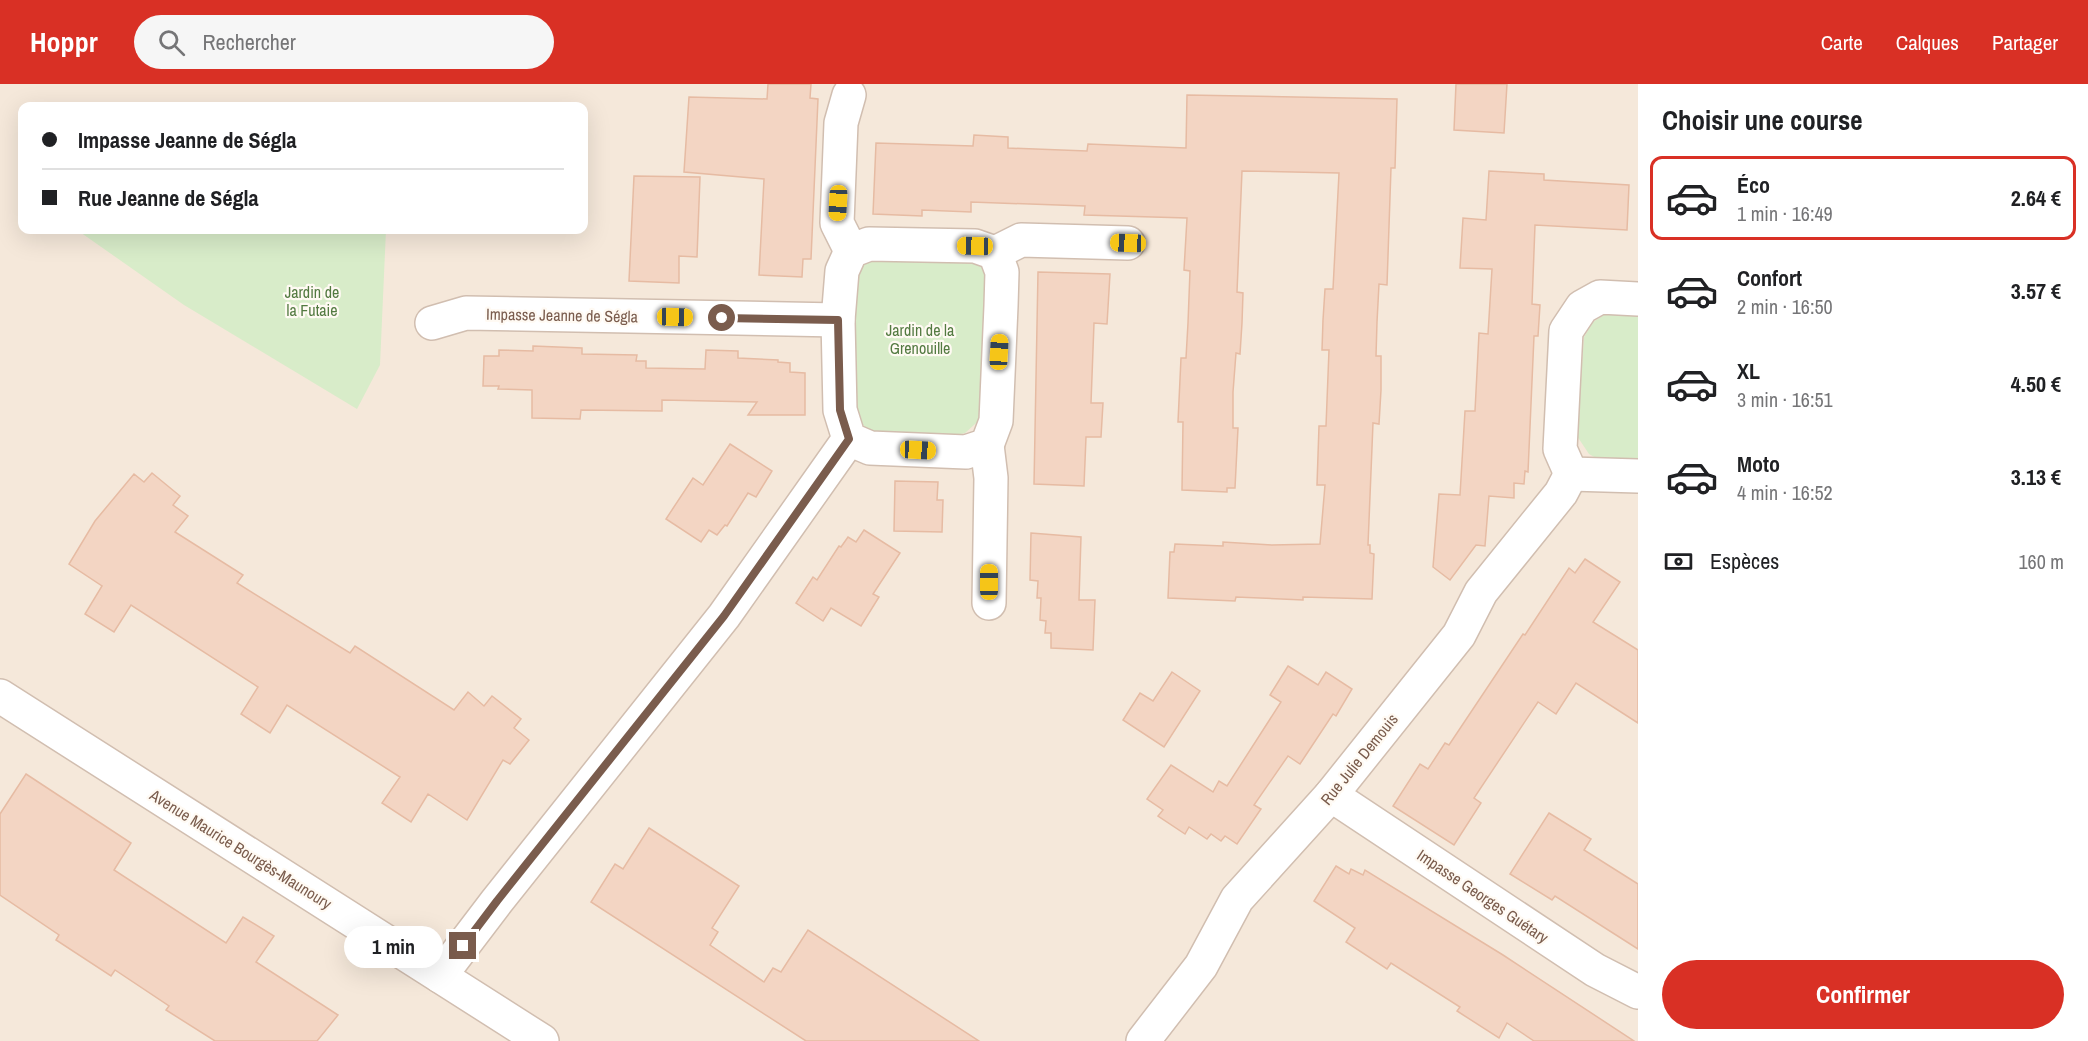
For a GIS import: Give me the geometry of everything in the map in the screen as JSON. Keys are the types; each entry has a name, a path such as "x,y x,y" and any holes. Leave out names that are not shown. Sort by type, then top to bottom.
{"street":[{"path":"849,95 841,123 837,223 851,251"},
{"path":"987,445 966,452 870,448 849,439 840,410 838,320 842,271 851,251 869,244 975,246 995,253 1021,240 1128,243"},
{"path":"989,603 991,478 987,445 996,421 1002,272 995,253"},
{"path":"1638,298 1600,297 1582,308 1566,331 1560,449 1571,474 1638,476"},
{"name":"Impasse Jeanne de Ségla","path":"432,323 466,314 838,320"},
{"path":"440,976 724,616 849,439"},
{"name":"Rue Julie Demouis","path":"1143,1041 1202,966 1237,899 1331,795 1459,635 1481,592 1561,493 1571,474"},
{"name":"Avenue Maurice Bourgès-Maunoury","path":"0,696 542,1041"},
{"name":"Impasse Georges Guétary","path":"1331,795 1595,970 1638,992"}],"shaded area":[{"path":"0,84 1638,84 1638,1041 0,1041"}],"green space":[{"name":"Jardin de la Futaie","path":"83,234 386,234 380,365 357,409 184,305"},
{"name":"Jardin de la Grenouille","path":"875,258 976,260 988,269 984,416 965,433 944,438 879,435 864,426 854,413 853,280 861,266"},
{"path":"1615,308 1638,310 1638,464 1603,462 1589,454 1577,436 1584,337 1593,322"}],"building":[{"path":"768,84 811,84 810,98 818,99 811,259 803,259 802,277 759,275 764,179 684,172 689,97 767,99"},
{"path":"1456,84 1507,84 1504,133 1454,130"},
{"path":"1187,95 1397,99 1395,168 1391,168 1387,285 1379,284 1377,322 1376,356 1381,356 1381,390 1379,424 1373,423 1368,545 1370,545 1370,553 1374,554 1372,599 1303,597 1303,600 1236,597 1235,601 1168,598 1170,552 1174,552 1175,544 1223,546 1223,542 1272,545 1320,544 1325,485 1317,485 1319,426 1326,426 1329,350 1322,350 1323,320 1325,289 1333,289 1339,173 1242,171 1237,292 1243,293 1242,323 1240,354 1236,353 1233,392 1233,428 1238,428 1235,488 1227,488 1227,492 1182,490 1183,422 1178,422 1181,358 1186,358 1188,323 1190,271 1184,270 1187,218 1084,215 1085,206 971,202 971,212 922,210 922,216 873,214 876,143 973,146 974,135 1008,137 1008,148 1087,151 1088,144 1186,148"},
{"path":"1489,171 1544,174 1544,180 1629,185 1627,230 1535,225 1532,304 1540,305 1538,336 1534,336 1528,472 1525,471 1524,484 1514,483 1514,498 1489,496 1485,546 1476,545 1450,580 1433,567 1439,494 1460,495 1465,411 1475,411 1479,333 1488,334 1492,269 1460,268 1463,218 1486,220"},
{"path":"634,176 700,177 697,257 679,256 679,283 629,281"},
{"path":"1038,272 1110,274 1107,324 1094,323 1091,403 1103,403 1101,437 1086,437 1084,486 1034,484"},
{"path":"533,346 582,348 582,354 637,355 636,361 646,361 646,368 705,369 706,350 738,351 738,358 778,360 778,362 790,363 790,372 805,373 805,415 748,415 757,402 662,400 662,411 581,410 580,419 532,418 532,390 483,386 484,356 499,356 499,350 533,351"},
{"path":"730,444 772,471 756,497 748,493 727,526 725,525 717,535 709,530 701,542 666,519 693,478 703,485"},
{"path":"152,473 180,496 173,505 188,516 175,532 243,575 237,583 350,653 355,646 454,710 468,692 484,706 492,696 521,719 514,728 529,740 510,764 503,760 467,820 428,794 411,822 382,803 400,777 287,705 270,733 241,714 258,687 131,605 114,632 85,614 102,586 69,564 95,521 134,474 144,482"},
{"path":"895,481 938,482 937,500 943,500 942,532 894,531"},
{"path":"864,530 900,553 873,594 879,597 861,626 831,608 823,621 796,603 813,577 817,580 839,546 841,547 848,537 856,542"},
{"path":"1031,533 1081,537 1079,600 1095,600 1093,650 1051,648 1051,633 1045,633 1046,621 1040,620 1041,598 1037,598 1038,581 1030,580"},
{"path":"1585,559 1620,582 1593,622 1638,650 1638,723 1576,683 1556,714 1538,702 1474,798 1481,803 1454,845 1393,806 1420,764 1428,769 1445,743 1449,745 1569,568 1575,573"},
{"path":"1288,666 1318,685 1326,672 1352,689 1336,716 1333,714 1300,764 1288,756 1254,805 1261,809 1237,844 1225,836 1221,841 1211,834 1207,839 1189,827 1185,834 1158,816 1163,810 1147,799 1171,765 1213,792 1219,781 1227,786 1281,702 1270,695"},
{"path":"1172,672 1200,691 1164,747 1123,720 1140,693 1153,701"},
{"path":"26,774 131,843 114,870 226,943 243,917 274,936 256,962 338,1015 317,1041 215,1041 166,1010 169,1006 115,970 111,976 56,940 59,935 0,895 0,814"},
{"path":"1549,813 1591,839 1584,850 1638,884 1638,949 1555,896 1552,900 1510,874"},
{"path":"649,828 739,886 712,928 718,932 710,945 764,982 773,968 781,972 808,930 979,1041 806,1041 591,902 615,864 623,869"},
{"path":"1336,866 1349,874 1351,869 1363,875 1365,870 1503,955 1634,1041 1534,1041 1507,1023 1499,1038 1457,1011 1460,1007 1391,963 1387,969 1346,942 1355,928 1314,901"}],"route":[{"path":"463,946 724,616 849,439 840,410 838,320 722,318"}]}
